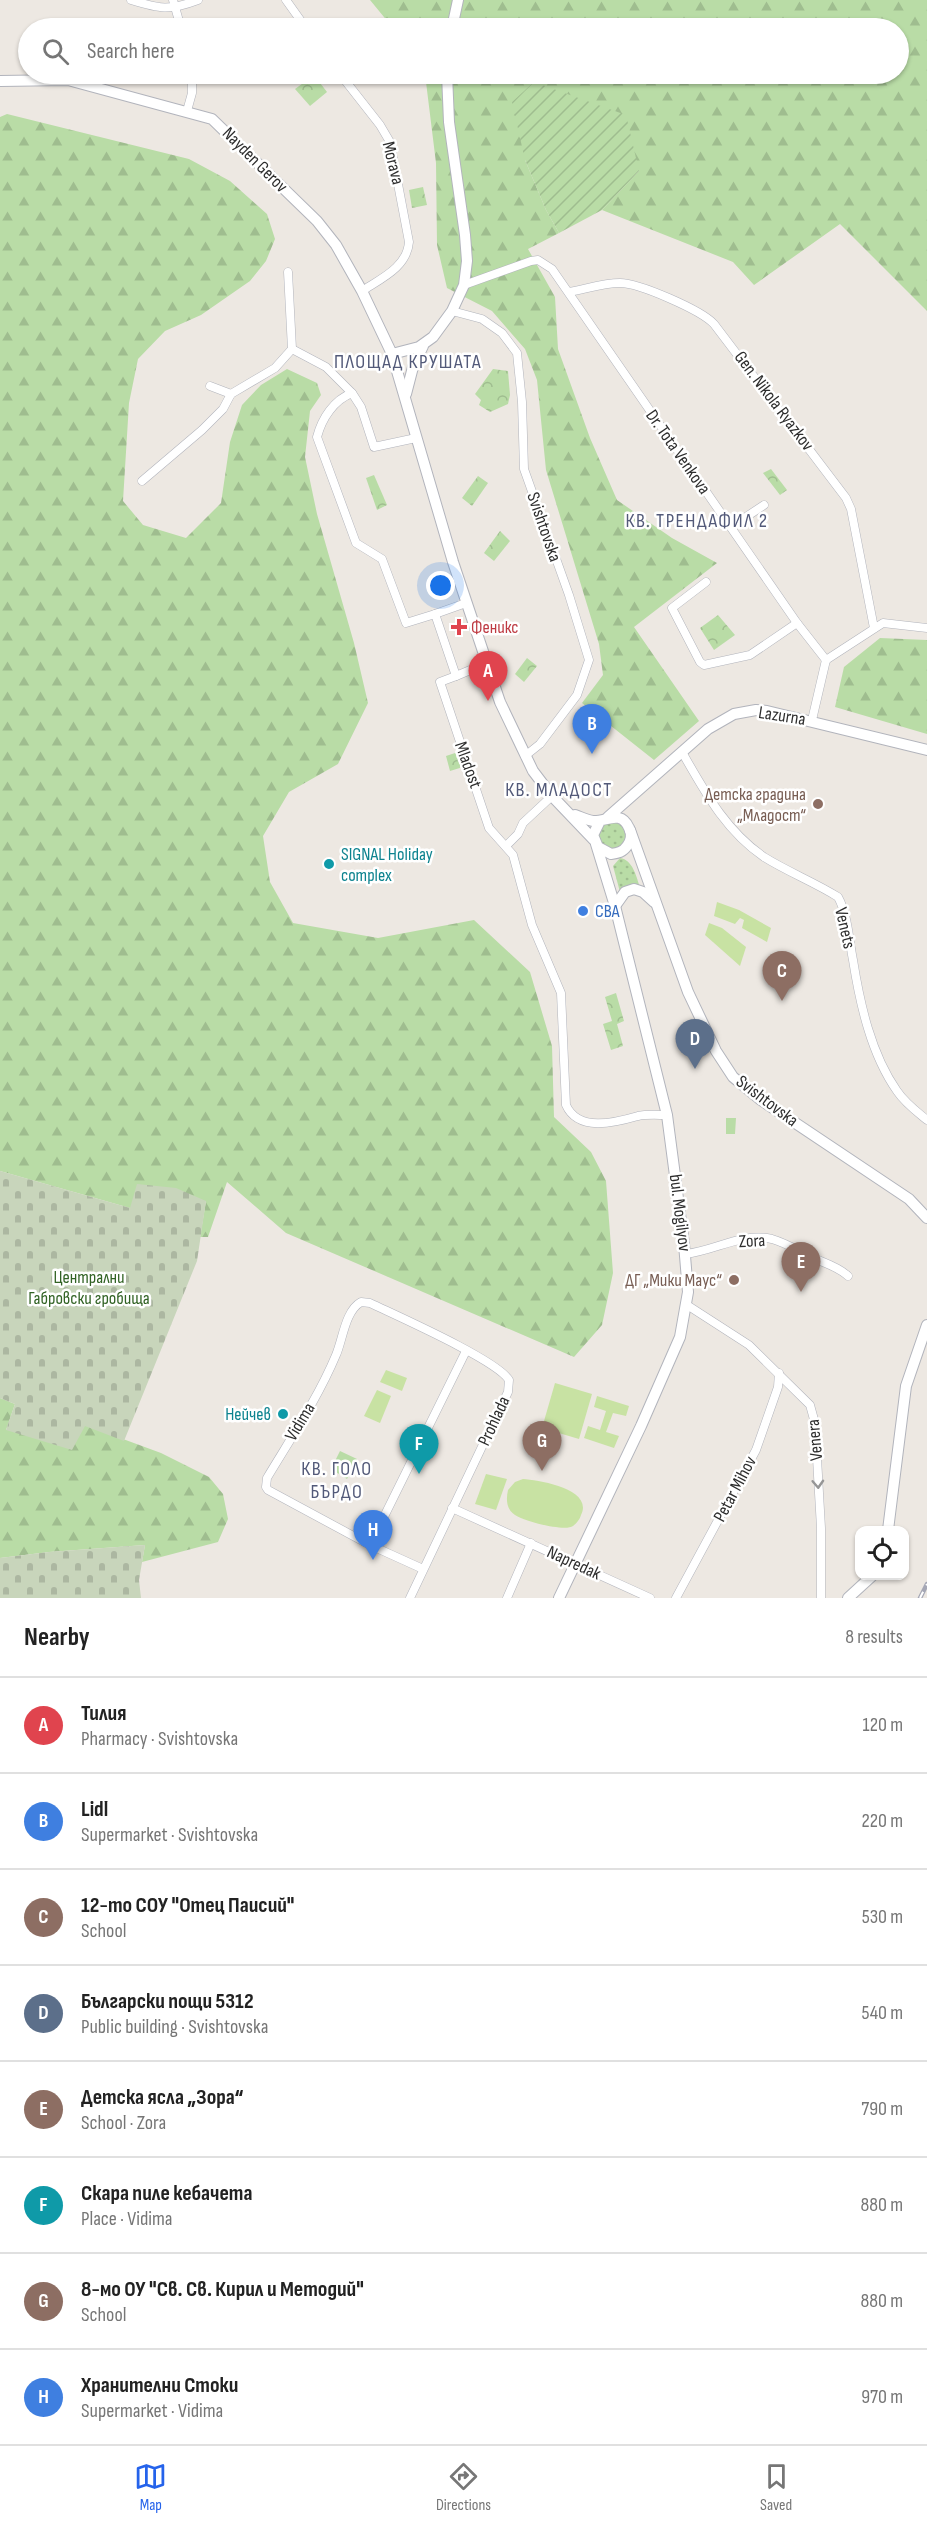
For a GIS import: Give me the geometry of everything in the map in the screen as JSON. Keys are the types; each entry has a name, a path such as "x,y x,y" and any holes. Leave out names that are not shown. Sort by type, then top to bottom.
{"street":[{"path":"131,0 153,7 198,0"},
{"path":"286,0 299,18"},
{"path":"454,18 458,0"},
{"name":"Nayden Gerov","path":"0,81 18,81"},
{"name":"Nayden Gerov","path":"83,84 187,111 218,123 317,221 336,245 362,291 392,354"},
{"path":"187,111 192,84"},
{"name":"Morava","path":"348,84 381,125 390,142 409,242 407,253 399,265 362,291"},
{"path":"406,397 413,367 423,346 433,337 452,311 464,285 467,261 465,235 449,122 447,84"},
{"name":"Dr. Tota Venkova","path":"464,285 538,260 552,269 797,623 826,660"},
{"path":"142,481 202,430 223,409 231,394 275,368 292,349 288,272"},
{"name":"Gen. Nikola Ryazkov","path":"569,292 623,283 695,309 714,324 846,498 851,509 874,628"},
{"name":"Svishtovska","path":"452,311 482,319 502,333 517,353 522,402 524,469 569,595 589,660 577,695 540,744 525,756"},
{"path":"423,346 392,354 466,603 500,702 525,756 552,796 604,852 619,852 642,867"},
{"path":"292,349 326,367 352,393 361,407 374,447 416,438"},
{"path":"210,386 231,394"},
{"path":"352,393 336,401 320,427 317,437 356,543 382,559 406,623 466,603"},
{"path":"731,528 764,505"},
{"path":"706,582 672,608 700,662 704,665 750,655 797,623"},
{"path":"435,614 456,676 487,663"},
{"path":"812,720 826,660 885,623 927,628"},
{"name":"Mladost","path":"456,676 440,682 489,828 513,855 532,925 561,993 566,1105 569,1112 574,1119 582,1122 626,1121 639,1116 667,1115"},
{"name":"Lazurna","path":"604,819 629,800 708,729 734,714 756,710 767,711 812,720 927,750"},
{"name":"Venets","path":"682,752 715,810 735,834 764,856 838,897 848,931 860,1000 873,1039 888,1076 898,1092 927,1120"},
{"path":"506,846 518,834 523,823 552,796"},
{"path":"608,880 609,867 630,840 624,813 629,800"},
{"path":"569,812 588,820 619,818 629,828"},
{"path":"595,842 594,831 604,819"},
{"name":"Svishtovska","path":"629,828 688,992 716,1051 733,1077 761,1100 909,1199 927,1218"},
{"name":"bul. Mogilyov","path":"559,1598 658,1388 680,1337 687,1305 686,1254 667,1115 615,906 595,842"},
{"path":"615,906 625,892 634,889 643,892 656,903"},
{"name":"Zora","path":"686,1254 743,1239 762,1238 781,1242 838,1267 848,1276"},
{"name":"Vidima","path":"423,1569 370,1545 268,1490 267,1478 313,1402 336,1355 352,1309 358,1303 370,1303 466,1351"},
{"name":"Venera","path":"687,1305 749,1345 810,1405 815,1424 821,1598"},
{"path":"888,1526 906,1386 927,1324"},
{"path":"370,1545 466,1351"},
{"name":"Prohlada","path":"410,1598 510,1386 504,1374 466,1351"},
{"name":"Petar Mihov","path":"676,1598 756,1450 775,1397 779,1373"},
{"name":"Napredak","path":"452,1508 650,1598"},
{"name":"Napredak","path":"507,1598 531,1543"},
{"path":"848,1598 867,1580"}],"green space":[{"path":"370,0 927,0 927,311 840,224 754,285 733,262 602,210 639,171 525,160 546,210 559,233 528,249 555,297 558,349 590,438 617,500 672,538 717,563 634,627 699,721 654,760 582,703 603,675 599,644 546,470 537,380 525,349 492,311 447,288 437,245 436,163 426,84 909,84 909,18 385,18"},
{"path":"302,84 321,84 327,92 310,106 295,89"},
{"path":"532,84 540,84 626,115 639,171 602,210 559,233 546,210 525,160 512,102"},
{"path":"7,114 189,159 230,181 267,214 275,239 266,261 250,281 201,315 165,331 138,359 129,403 123,501 143,525 186,538 221,503 230,442 242,405 261,385 287,369 317,383 321,395 310,411 305,457 317,514 354,643 368,703 338,764 289,792 263,836 270,882 293,923 378,938 474,920 530,972 552,1046 554,1117 591,1152 606,1181 613,1273 602,1325 574,1357 286,1233 227,1182 208,1237 200,1237 206,1201 130,1208 0,1171 0,117"},
{"path":"423,187 427,205 412,208 409,190"},
{"path":"493,369 508,371 510,395 508,404 490,412 479,405 481,400 475,394"},
{"path":"771,469 787,490 780,495 763,473"},
{"path":"374,475 387,505 377,510 366,478"},
{"path":"478,476 488,483 472,506 462,498"},
{"path":"500,531 510,541 494,561 484,553"},
{"path":"718,615 735,635 714,650 700,628"},
{"path":"880,638 927,640 927,734 835,707 844,667"},
{"path":"527,658 537,666 524,682 515,674"},
{"path":"458,752 463,767 450,771 446,756"},
{"path":"612,822 622,826 626,836 622,846 612,850 602,846 598,836 602,826"},
{"path":"620,858 631,865 640,887 620,892 613,866"},
{"path":"717,902 739,910 771,928 767,942 742,928 744,920 740,918 735,924 714,916"},
{"path":"709,923 722,928 746,947 740,966 705,935"},
{"path":"616,993 624,1021 617,1024 623,1046 611,1050 603,1024 612,1021 605,997"},
{"path":"726,1118 736,1118 735,1134 726,1134"},
{"name":"Централни Габровски гробища","path":"0,1171 130,1208 137,1184 176,1188 206,1201 197,1261 124,1441 85,1426 72,1450 6,1430 15,1404 0,1398"},
{"path":"386,1370 407,1378 402,1391 380,1382"},
{"path":"555,1383 592,1394 579,1439 542,1428"},
{"path":"377,1390 391,1396 380,1423 364,1416"},
{"path":"597,1396 629,1406 626,1416 613,1413 606,1432 619,1436 614,1448 584,1438 588,1426 600,1430 606,1411 594,1407"},
{"path":"0,1398 15,1404 6,1430 85,1425 161,1453 209,1477 223,1494 228,1519 218,1542 142,1562 145,1545 0,1558"},
{"path":"340,1451 357,1459 347,1479 331,1469"},
{"path":"486,1474 507,1479 496,1510 475,1504"},
{"path":"523,1479 541,1481 573,1492 583,1506 578,1521 573,1526 562,1528 535,1523 515,1515 507,1504 508,1490 515,1482"},
{"path":"145,1545 139,1580 141,1598 0,1598 0,1558"}],"railway":[{"path":"920,1598 927,1584"}],"place":[{"name":"Феникс","path":"459,627"},
{"name":"Тилия","path":"488,701"},
{"name":"Lidl","path":"592,754"},
{"name":"Детска градина „Младост“","path":"818,804"},
{"name":"SIGNAL Holiday complex","path":"329,864"},
{"name":"CBA","path":"583,911"},
{"name":"12-то СОУ \"Отец Паисий\"","path":"782,1001"},
{"name":"Български пощи 5312","path":"695,1069"},
{"name":"ДГ „Мики Маус“","path":"734,1280"},
{"name":"Детска ясла „Зора“","path":"801,1292"},
{"name":"Нейчев","path":"283,1414"},
{"name":"8-мо ОУ \"Св. Св. Кирил и Методий\"","path":"542,1471"},
{"name":"Скара пиле кебачета","path":"419,1474"},
{"name":"Хранителни Стоки","path":"373,1560"}],"district":[{"name":"ПЛОЩАД КРУШАТА","path":"408,362"},
{"name":"КВ. ТРЕНДАФИЛ 2","path":"697,521"},
{"name":"КВ. МЛАДОСТ","path":"559,790"},
{"name":"КВ. ГОЛО БЪРДО","path":"337,1480"}]}
